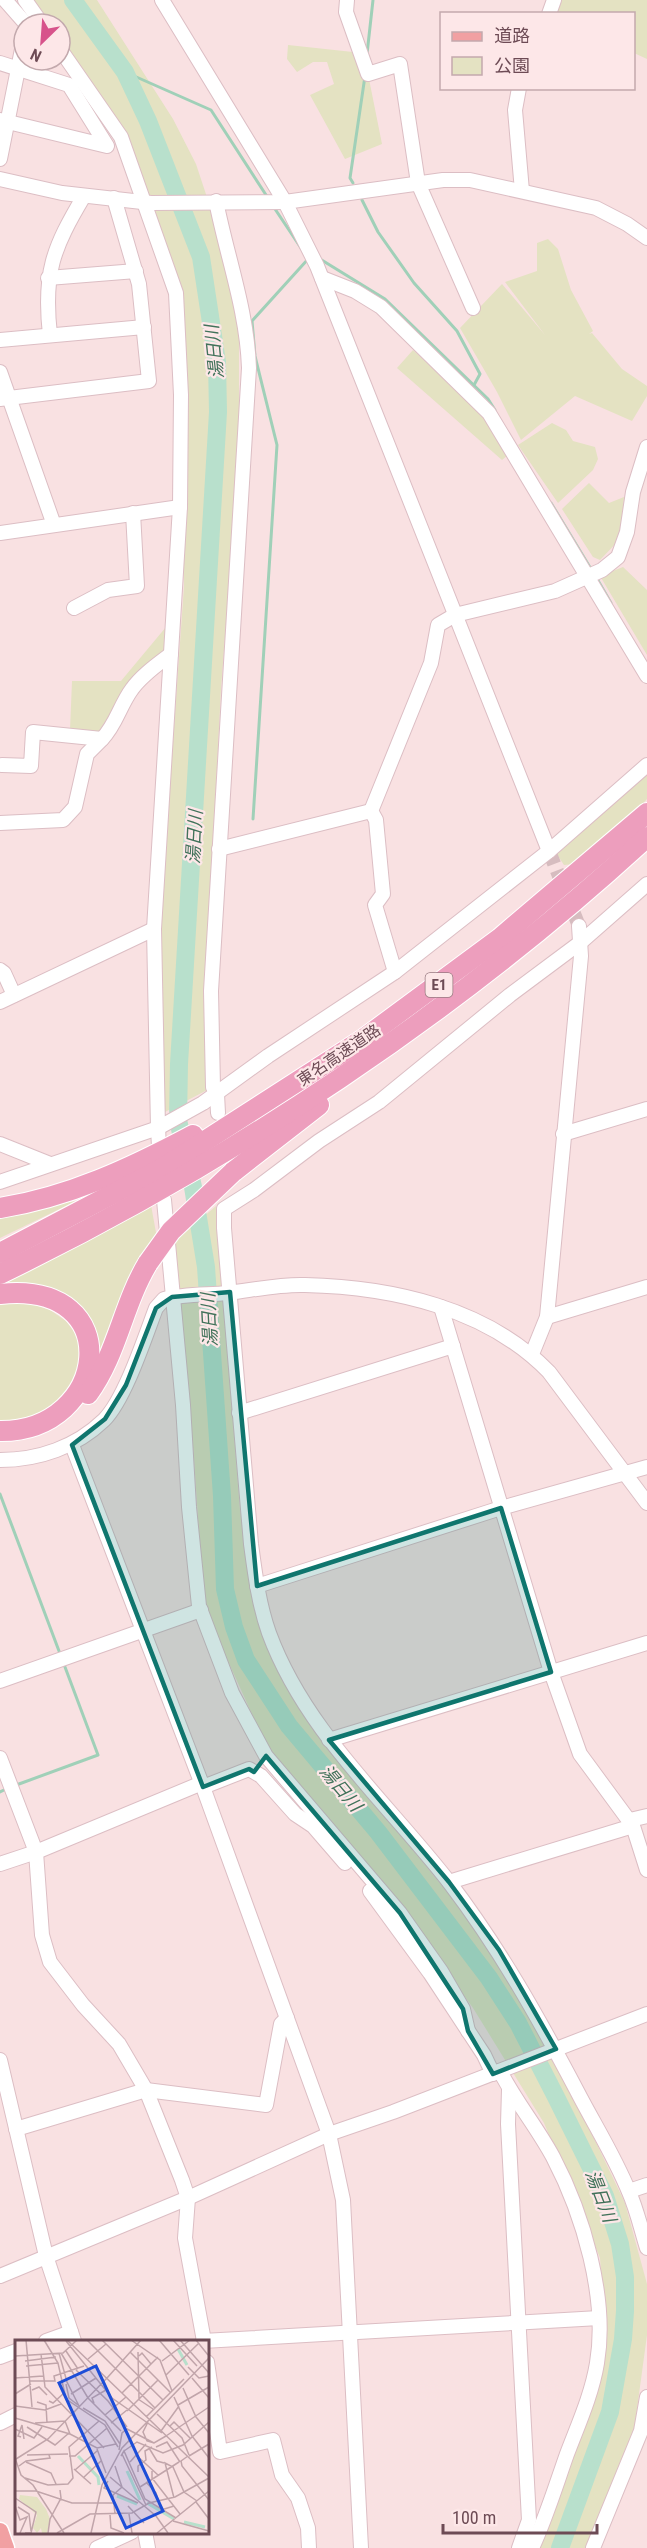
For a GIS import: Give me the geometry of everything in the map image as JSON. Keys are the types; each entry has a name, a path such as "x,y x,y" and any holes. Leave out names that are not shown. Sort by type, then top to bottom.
{"highway":[{"name":"東名高速道路","path":"165,1169 215,1124 321,1068 398,1014 483,951 647,813"},
{"path":"0,1440 19,1438 39,1432 59,1422 80,1405 103,1370 132,1294 148,1263 224,1165 286,1129 351,1082 592,886 647,837"},
{"path":"0,1208 50,1197 90,1184 165,1169 224,1165"},
{"path":"0,1253 165,1169"},
{"path":"0,1274 165,1169"},
{"path":"0,1294 35,1293 55,1300 67,1308 83,1327 90,1353 85,1380 71,1401 61,1410 34,1425 0,1431"}],"main road":[{"path":"0,2531 6,2548"}],"street":[{"path":"5,0 16,12"},
{"path":"162,0 312,255 549,850"},
{"path":"347,0 346,12 368,74 400,64 418,183 473,308"},
{"path":"72,67 121,136 148,202 176,293 182,395 180,507 154,929 160,1126 189,1507 201,1610 232,1693 266,1756 400,1913 441,1971 463,2008 468,2031"},
{"path":"0,159 4,121 16,72"},
{"path":"4,121 107,146 69,85 31,72"},
{"path":"519,90 514,110 522,191"},
{"path":"0,178 62,193 148,202 281,202 443,180 470,180 596,208 627,224 647,238"},
{"path":"50,335 46,304 48,278 61,235 84,195"},
{"path":"4,397 149,381 139,284 114,198"},
{"path":"209,202 239,294 248,347 249,368 211,991 213,1087 217,1094 215,1124"},
{"path":"48,278 136,271"},
{"path":"322,278 355,291 381,307 489,413 592,574 647,676"},
{"path":"0,340 144,327"},
{"path":"0,372 4,397 54,525"},
{"path":"371,811 431,663 438,625 454,615 555,591 592,574 618,557 627,532 633,492 647,447"},
{"path":"0,533 180,507"},
{"path":"74,608 108,590 137,586 133,513"},
{"path":"0,823 63,820 75,807 87,754 110,731 132,689 171,654"},
{"path":"2,765 31,766 33,732 102,739"},
{"path":"0,1182 160,1126 217,1094 268,1056 395,972 549,850 647,765"},
{"path":"219,849 371,811"},
{"path":"371,811 376,820 383,894 375,905 395,972"},
{"path":"224,1209 254,1190 319,1141 379,1102 510,995 581,942 647,884"},
{"path":"532,1354 547,1317 581,942 579,926"},
{"path":"0,1002 154,929"},
{"path":"0,970 4,973 14,995"},
{"path":"563,1134 647,1109"},
{"path":"0,1144 50,1164"},
{"path":"224,1165 228,1293 239,1413 257,1586 268,1631 301,1699 329,1740 398,1818 499,1950 556,2049 629,2191 647,2248"},
{"path":"0,1460 17,1460 46,1454 72,1444 105,1419 126,1385 156,1308 164,1299 304,1285 380,1292 441,1307 479,1321 532,1354 549,1372 647,1503"},
{"path":"547,1317 647,1287"},
{"path":"441,1307 551,1672 580,1754 632,1823 647,1870"},
{"path":"239,1413 453,1346"},
{"path":"72,1444 203,1785 329,2134 344,2200 361,2548"},
{"path":"257,1586 501,1508 647,1467"},
{"path":"0,1682 201,1610"},
{"path":"329,1740 647,1643"},
{"path":"254,1772 266,1756"},
{"path":"0,1758 36,1852 42,1935 50,1962 83,2005 119,2044 146,2090 188,2198 185,2238 204,2340"},
{"path":"0,1863 36,1852 249,1769 261,1776 295,1814 313,1826 375,1896 509,2088 552,2156 567,2188 595,2274 599,2318 597,2363 583,2410 532,2548"},
{"path":"449,1882 632,1823 647,1816"},
{"path":"0,2276 188,2198 329,2134 647,2014"},
{"path":"16,2129 146,2090 266,2105 281,2024 287,2018"},
{"path":"0,2061 46,2256 72,2337 52,2340"},
{"path":"509,2088 508,2124 529,2520 519,2548"},
{"path":"629,2191 647,2186"},
{"path":"208,2341 599,2318"},
{"path":"0,2357 15,2351"},
{"path":"208,2375 214,2455 273,2440 282,2475 298,2498 308,2528 309,2548"},
{"path":"593,2548 644,2433 647,2397"},
{"path":"0,2423 15,2416"},
{"path":"97,2548 130,2533"},
{"path":"145,2533 148,2548"}],"highlighted area":[{"path":"230,1292 257,1586 501,1508 551,1672 329,1740 449,1882 499,1950 556,2049 493,2074 468,2031 463,2009 400,1913 266,1756 254,1772 249,1769 203,1787 72,1445 105,1419 126,1385 156,1308 172,1297"}],"green space":[{"path":"32,0 97,0 173,119 196,164 239,294 239,453 221,689 211,885 213,1087 165,1112 157,1086 160,926 184,586 181,408 167,259 114,126 72,62 72,12 40,12"},
{"path":"558,0 647,0 647,59 635,53 635,12 554,12"},
{"path":"288,45 353,52 368,74 382,144 345,159 310,95 334,84 327,62 313,62 297,72 287,59"},
{"path":"548,239 558,249 571,290 593,331 589,334 592,333 622,369 647,386 647,396 632,421 575,396 521,440 497,392 460,328 502,284 545,335 505,282 537,271 537,243"},
{"path":"413,350 489,418 508,455 502,460 397,368"},
{"path":"552,423 566,430 573,441 595,447 598,459 593,470 558,503 518,445"},
{"path":"589,483 609,503 624,497 621,538 600,560 593,557 562,509"},
{"path":"623,567 647,590 647,655 600,576"},
{"path":"166,627 166,654 102,735 70,730 72,681 121,681"},
{"path":"647,768 647,799 624,824 575,864 564,865 554,850"},
{"path":"76,1201 0,1238 0,1214"},
{"path":"151,1205 157,1238 97,1363 58,1295 32,1284 0,1284 0,1281"},
{"path":"216,1206 240,1510 265,1638 317,1732 490,1945 559,2065 625,2203 647,2284 647,2335 634,2431 592,2548 532,2548 606,2343 600,2258 544,2123 473,2008 379,1879 266,1745 204,1608 194,1458 174,1242"},
{"path":"20,1300 50,1310 66,1321 81,1341 82,1364 64,1398 37,1415 0,1422 0,1302"}],"waterway":[{"name":"湯日川","path":"73,0 125,72 148,121 201,257 217,362 218,412 179,1064 178,1120 193,1187 206,1267 222,1496 225,1589 234,1627 246,1660 289,1726 378,1832 489,1978 518,2023 605,2196 620,2244 625,2277 623,2339 610,2412 560,2548"},
{"path":"367,54 373,0"},
{"path":"125,72 211,110 268,198"},
{"path":"353,183 350,178 365,76"},
{"path":"362,200 378,232 414,283 457,331 480,374 474,385"},
{"path":"273,206 301,248"},
{"path":"253,819 277,445 255,356 252,321 309,258"},
{"path":"320,259 385,299 488,399 495,410"},
{"path":"551,503 591,569"},
{"path":"596,577 611,603"},
{"path":"0,1494 59,1651"},
{"path":"19,1784 98,1755 65,1667"},
{"path":"0,1792 4,1790"}],"tunnel":[{"path":"549,851 579,926"}]}
